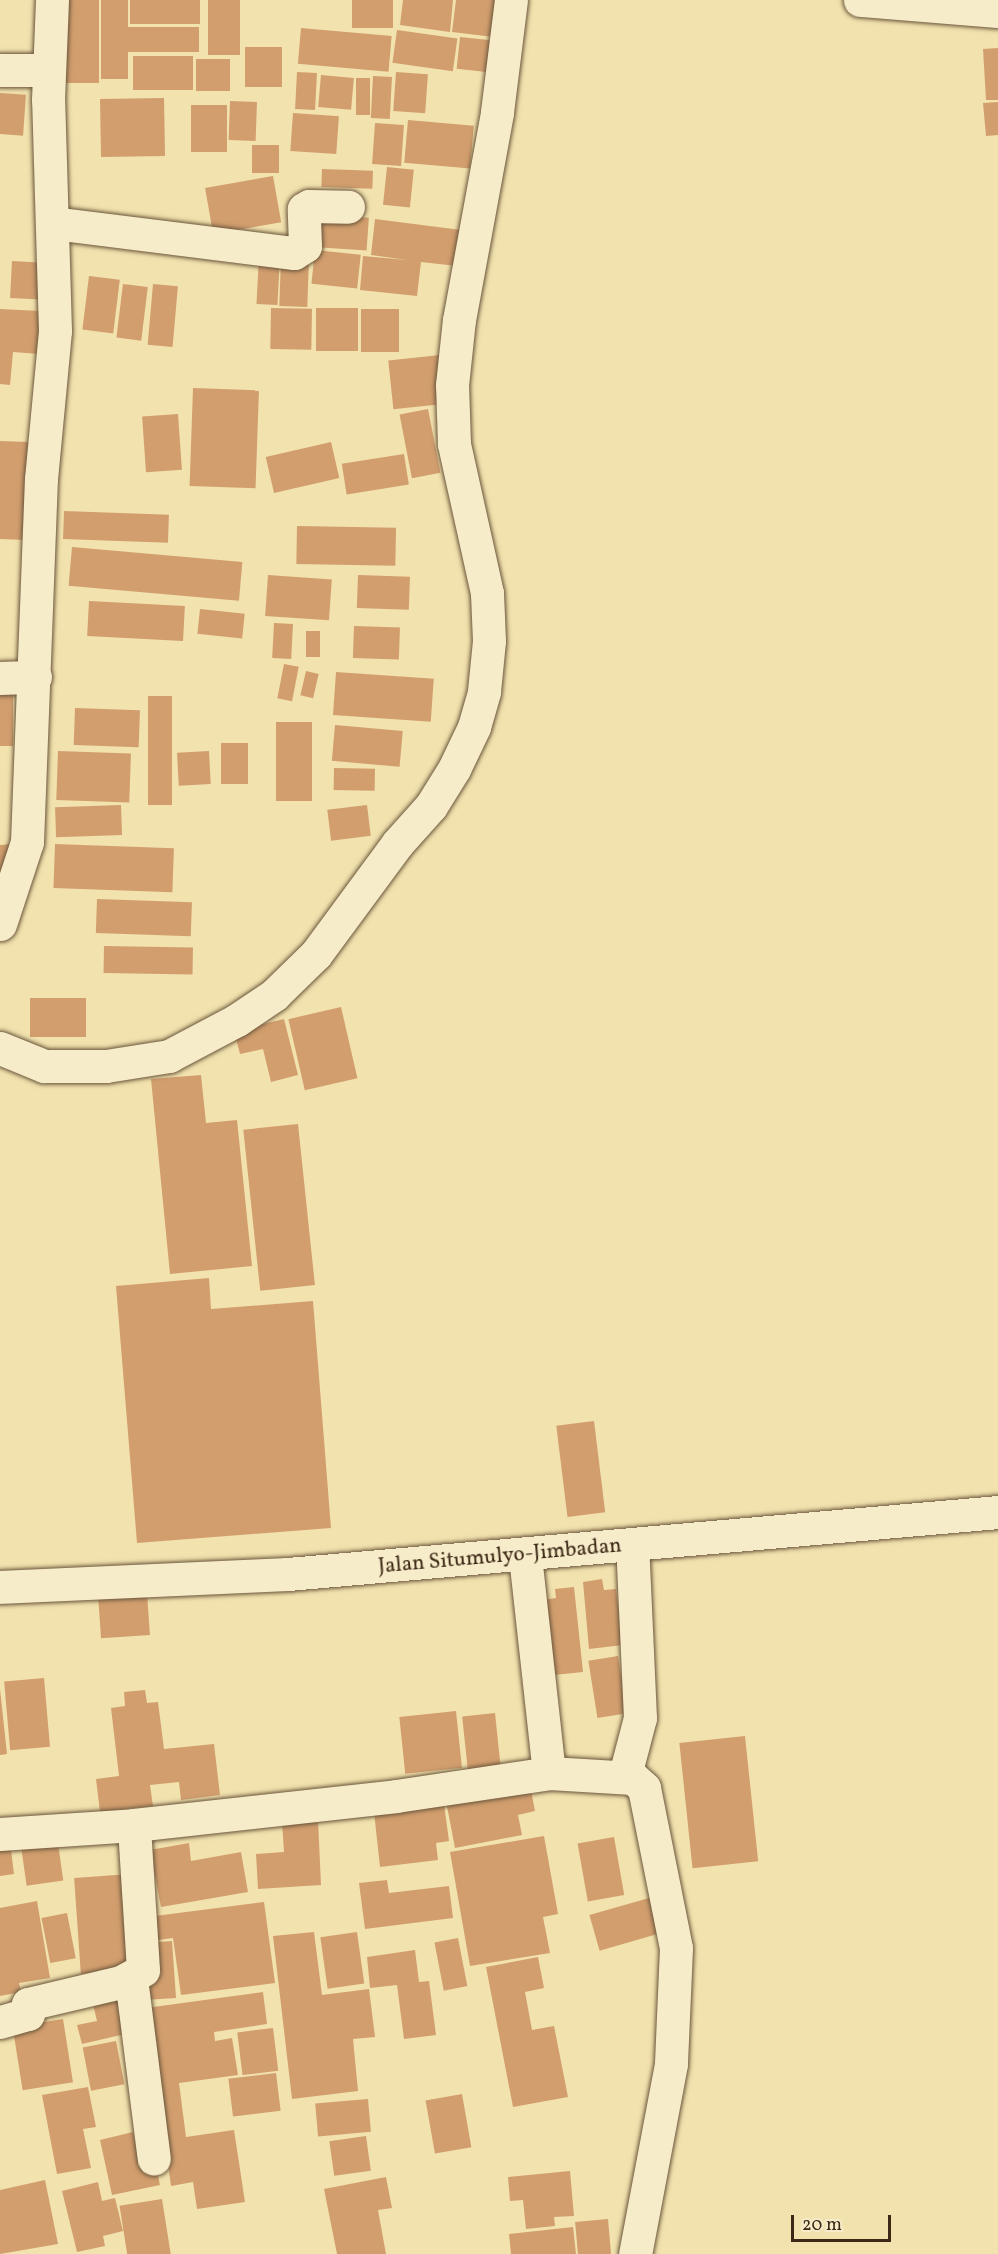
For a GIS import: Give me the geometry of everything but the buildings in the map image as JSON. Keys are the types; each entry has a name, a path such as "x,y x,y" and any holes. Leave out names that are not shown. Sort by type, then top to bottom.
{"street":[{"path":"0,924 27,842 41,479 55,331 48,70 52,0"},
{"path":"0,1048 44,1066 106,1066 169,1056 237,1020 274,995 316,954 397,844 431,806 454,769 474,727 484,691 489,641 487,593 454,444 452,385 459,320 497,112 511,0"},
{"path":"860,0 998,11"},
{"path":"0,70 48,70"},
{"path":"53,223 294,253 305,246 306,207 348,207"},
{"path":"0,678 35,677"},
{"name":"Jalan Situmulyo-Jimbadan","path":"0,1587 288,1574 525,1556 998,1512"},
{"path":"625,1775 640,1718 632,1545"},
{"path":"525,1556 549,1773"},
{"path":"0,1834 134,1825 396,1796 549,1773 625,1775 644,1788 676,1948 671,2064 635,2254"},
{"path":"0,2022 28,2014 28,2004 131,1978 143,1971 134,1825"},
{"path":"131,1978 154,2159"}]}
